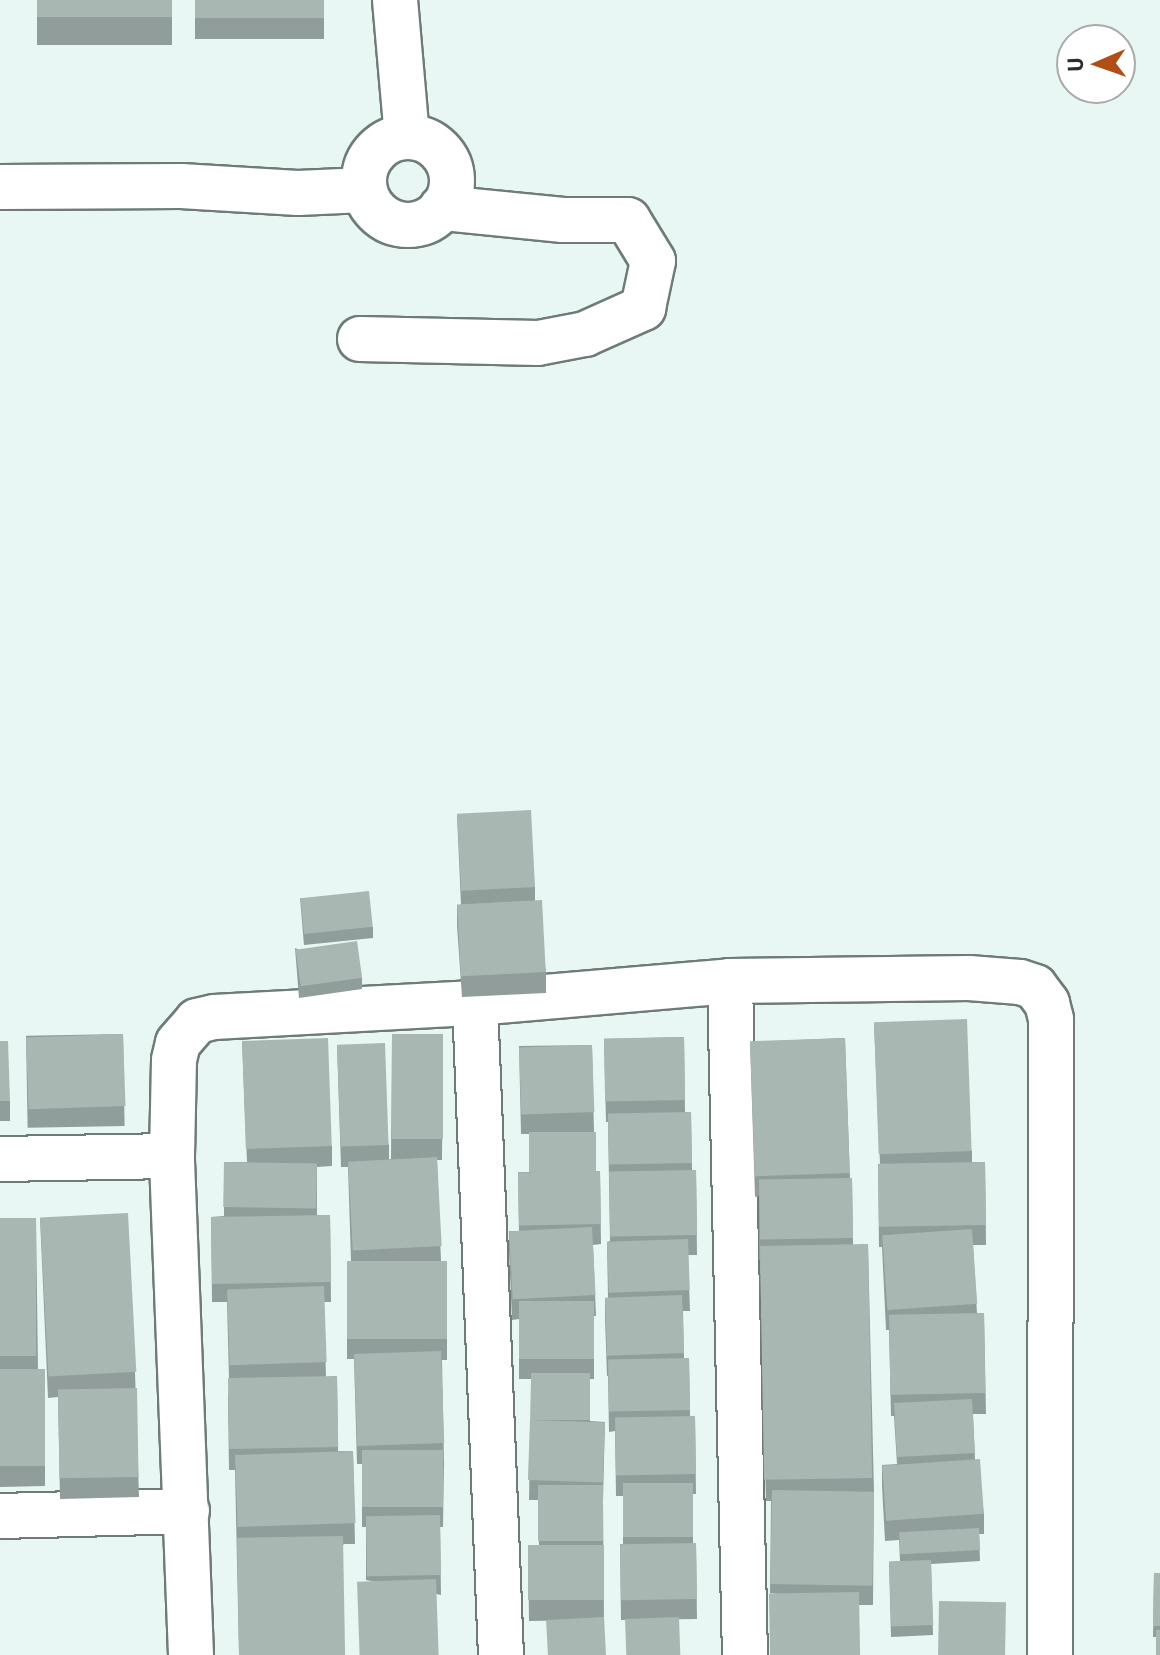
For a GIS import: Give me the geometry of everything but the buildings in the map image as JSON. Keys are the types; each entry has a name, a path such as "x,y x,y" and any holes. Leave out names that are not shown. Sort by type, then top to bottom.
{"street":[{"path":"395,0 407,136"},
{"path":"407,136 427,140 442,153 451,171 451,190 442,208 427,221 408,225 388,221 373,209 364,190 364,171 373,153 388,141 407,136"},
{"path":"0,187 181,186 298,193 364,190"},
{"path":"360,339 538,343 585,334 643,308 653,261 628,220 563,220 442,208"},
{"path":"191,1655 172,1156 174,1060 178,1043 197,1021 214,1017 475,1003 730,981 969,978 1020,982 1035,987 1047,1003 1051,1019 1050,1655"},
{"path":"730,981 745,1655"},
{"path":"475,1003 501,1655"},
{"path":"0,1159 172,1156"},
{"path":"0,1516 187,1511"}]}
